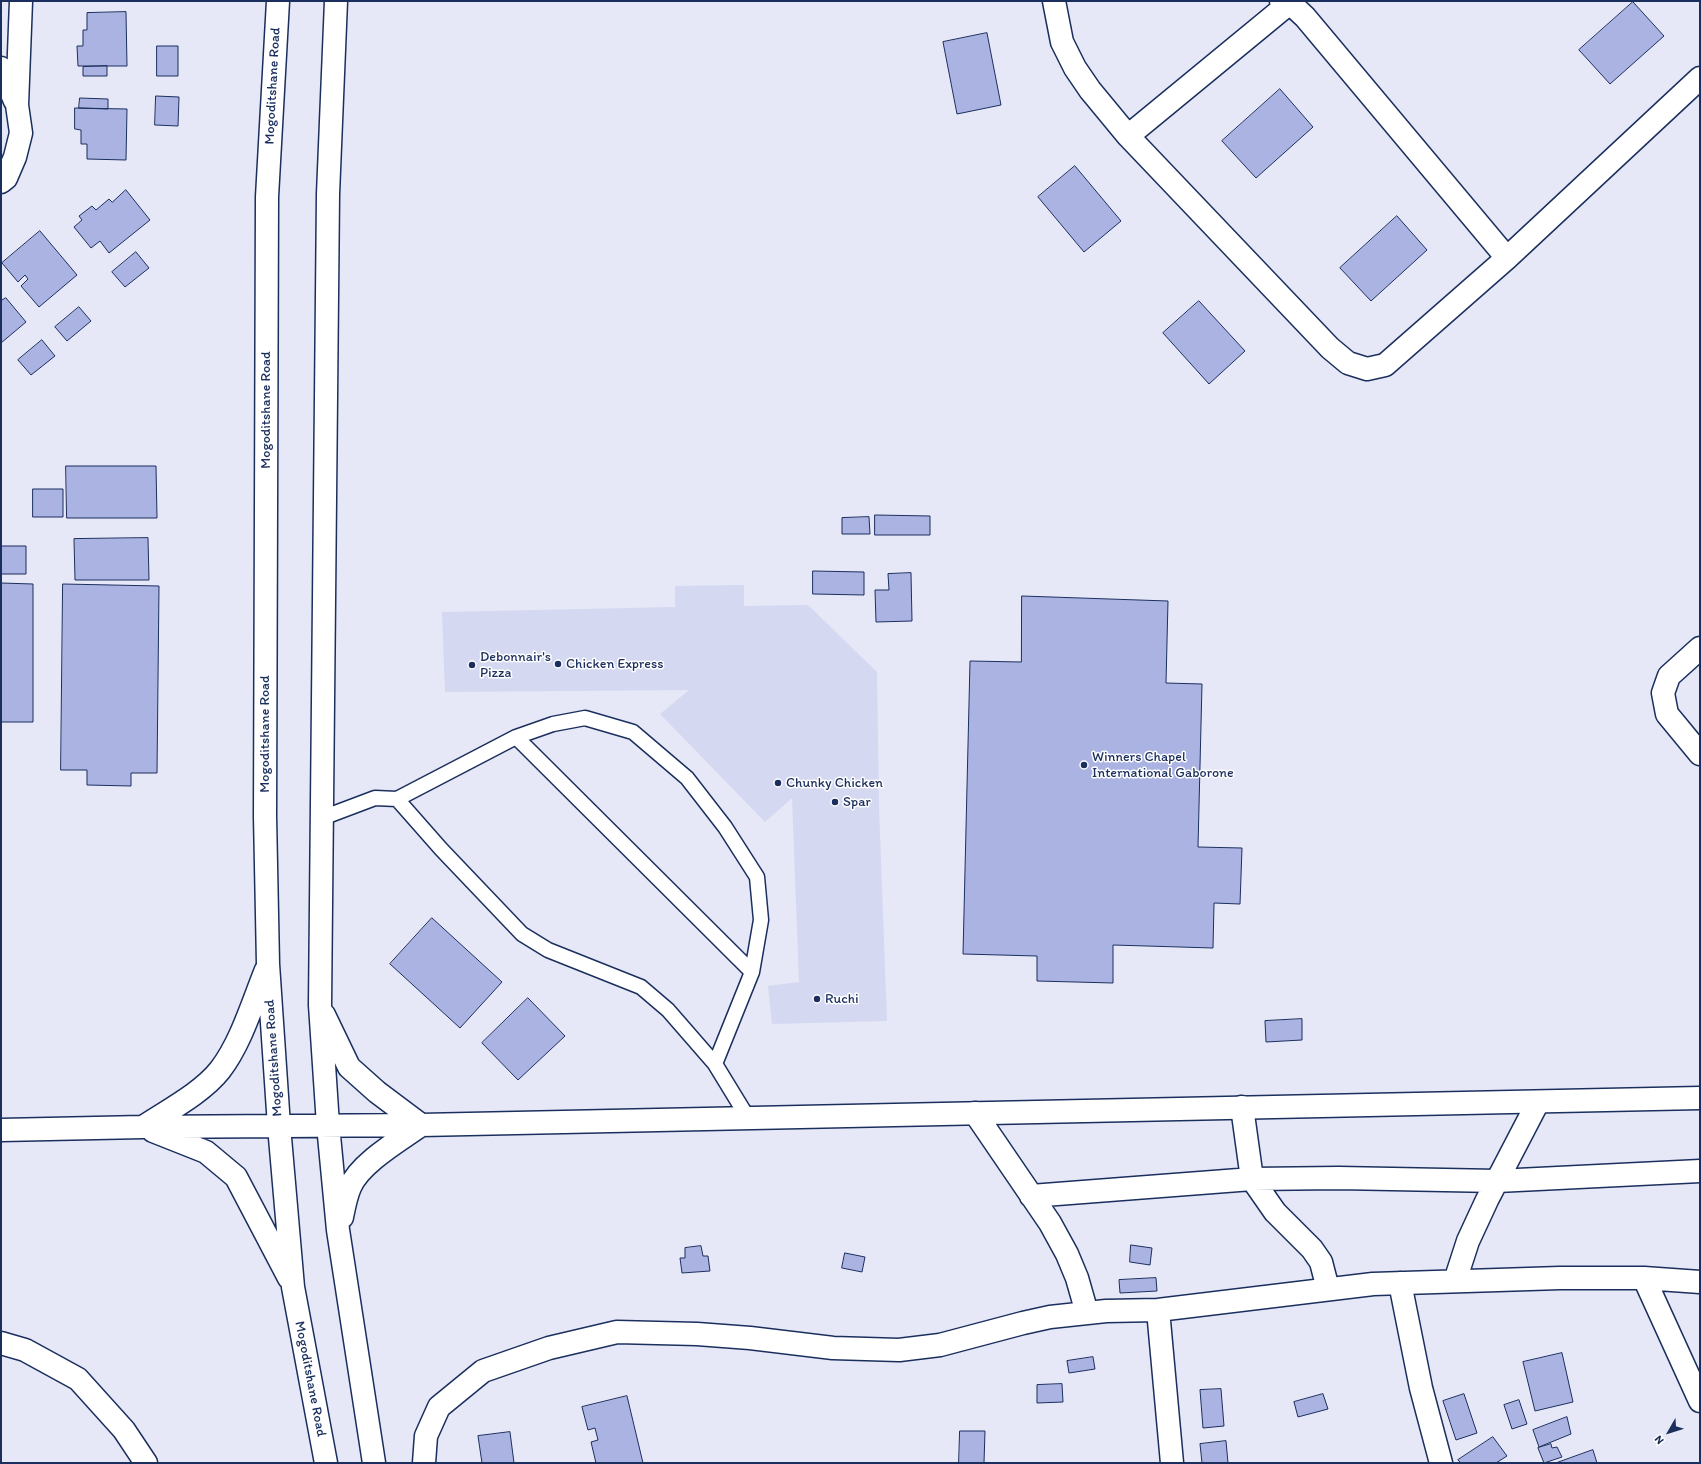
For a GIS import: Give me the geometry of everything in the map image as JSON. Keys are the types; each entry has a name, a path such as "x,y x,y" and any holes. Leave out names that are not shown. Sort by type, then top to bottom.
{"main road":[{"path":"1,182 6,178 15,157 21,133 17,105 21,1"},
{"name":"Mogoditshane Road","path":"278,1 267,197 265,816 268,964 279,1126 293,1287 326,1463"},
{"path":"336,1 328,194 320,1005 328,1125 338,1230 374,1463"},
{"path":"1054,1 1062,42 1075,68 1090,90 1128,136 1330,348 1348,363 1367,369 1385,365 1507,258 1700,78"},
{"path":"1128,136 1287,2 1312,26 1507,258"},
{"path":"1,68 17,105"},
{"path":"1700,648 1669,676 1663,693 1667,714 1700,754"},
{"path":"143,1127 194,1095 220,1071 239,1037 268,964"},
{"path":"320,1005 349,1066 377,1092 420,1125"},
{"path":"1,1130 143,1127 420,1125 1700,1098"},
{"path":"1455,1281 1468,1241 1538,1102"},
{"path":"1242,1107 1252,1179 1275,1212 1312,1249 1321,1262 1328,1289"},
{"path":"974,1113 1050,1223 1067,1254 1077,1278 1087,1313"},
{"path":"338,1230 350,1186 362,1170 385,1150 420,1125"},
{"path":"143,1127 206,1152 236,1177 293,1287"},
{"path":"1031,1196 1252,1179 1339,1178 1497,1181 1700,1171"},
{"path":"424,1463 426,1436 439,1407 483,1371 549,1348 618,1332 697,1334 750,1338 833,1348 899,1350 940,1345 1050,1317 1087,1313 1158,1310 1328,1289 1400,1283 1560,1278 1644,1278 1700,1282"},
{"path":"1644,1278 1700,1401"},
{"path":"1400,1283 1421,1388 1441,1463"},
{"path":"1158,1310 1172,1463"},
{"path":"1,1343 25,1350 78,1379 124,1430 146,1463"}],"lane":[{"path":"322,818 375,798 397,799 516,737 553,724 585,718 632,732 687,778 725,827 757,877 761,920 752,972 715,1064"},
{"path":"516,737 752,972"},
{"path":"397,799 441,849 522,934 548,950 641,987 668,1010 715,1064 748,1118"}],"shaded area":[{"name":"Spar","path":"744,585 744,606 808,605 877,672 879,807 887,1021 772,1024 768,986 799,982 792,798 765,822 660,714 689,690 445,692 442,612 675,607 675,586"}],"building":[{"path":"1633,2 1664,36 1610,84 1579,50"},
{"path":"126,12 127,66 78,66 77,46 83,46 83,30 87,30 87,13"},
{"path":"987,33 1001,105 957,114 943,42"},
{"path":"157,46 178,46 178,76 157,76"},
{"path":"107,66 107,76 83,76 83,67"},
{"path":"1280,89 1313,127 1256,178 1222,141"},
{"path":"156,96 179,97 178,126 155,125"},
{"path":"80,98 108,99 108,109 79,108"},
{"path":"75,108 127,109 126,160 87,159 87,144 81,144 81,130 75,129"},
{"path":"1075,166 1121,221 1084,252 1038,197"},
{"path":"126,190 150,220 109,253 100,241 91,248 74,227 82,220 79,216 92,206 96,210 109,199 112,202"},
{"path":"1397,216 1427,250 1371,301 1340,268"},
{"path":"40,231 77,275 39,307 21,286 28,279 25,275 18,282 2,263"},
{"path":"136,252 149,268 125,287 112,272"},
{"path":"6,298 26,322 1,343 1,301"},
{"path":"1199,301 1245,351 1209,384 1163,333"},
{"path":"79,307 91,321 67,341 55,327"},
{"path":"42,340 55,356 31,375 18,360"},
{"path":"66,466 156,466 157,518 67,518"},
{"path":"33,489 63,489 63,517 33,517"},
{"path":"875,515 930,516 930,535 875,535"},
{"path":"869,517 870,534 842,534 842,518"},
{"path":"148,538 149,580 75,580 74,539"},
{"path":"1,546 26,546 26,574 1,574"},
{"path":"813,571 864,572 864,595 813,594"},
{"path":"911,573 912,621 876,622 875,590 889,590 888,574"},
{"path":"1,583 33,584 33,722 1,722"},
{"path":"63,584 159,586 157,773 131,773 131,786 87,785 87,770 61,770"},
{"name":"Winners Chapel International Gaborone","path":"1022,596 1168,601 1166,683 1202,684 1198,847 1242,848 1240,904 1214,903 1213,948 1113,945 1113,983 1037,981 1037,956 963,954 970,661 1021,662"},
{"path":"432,918 502,982 460,1028 390,964"},
{"path":"528,998 565,1036 518,1080 482,1043"},
{"path":"1302,1019 1302,1040 1266,1042 1265,1021"},
{"path":"1131,1245 1152,1248 1150,1265 1130,1262"},
{"path":"701,1246 703,1256 708,1256 710,1271 682,1273 680,1258 685,1258 685,1248"},
{"path":"845,1253 865,1257 862,1272 842,1268"},
{"path":"1156,1278 1157,1291 1120,1293 1119,1280"},
{"path":"1562,1353 1573,1402 1535,1411 1523,1362"},
{"path":"1093,1357 1095,1369 1069,1373 1067,1361"},
{"path":"1062,1384 1063,1402 1037,1403 1037,1385"},
{"path":"1221,1389 1224,1426 1203,1428 1200,1390"},
{"path":"1323,1394 1328,1409 1298,1417 1294,1402"},
{"path":"1464,1394 1477,1433 1456,1440 1443,1401"},
{"path":"627,1396 643,1463 596,1463 591,1442 598,1440 595,1428 588,1430 582,1407"},
{"path":"1519,1400 1527,1424 1512,1429 1504,1405"},
{"path":"1567,1417 1571,1434 1539,1447 1533,1430"},
{"path":"960,1431 985,1431 984,1463 959,1463"},
{"path":"510,1432 514,1463 482,1463 478,1436"},
{"path":"1493,1437 1507,1456 1496,1463 1461,1463 1458,1460"},
{"path":"1226,1441 1228,1463 1202,1463 1200,1444"},
{"path":"1551,1444 1552,1448 1557,1447 1562,1457 1544,1463 1538,1448"},
{"path":"1593,1450 1597,1463 1556,1463"}],"place":[{"name":"Chicken Express","path":"558,664"},
{"name":"Debonnair's Pizza","path":"472,665"},
{"name":"Winners Chapel International Gaborone","path":"1084,765"},
{"name":"Chunky Chicken","path":"778,783"},
{"name":"Spar","path":"835,802"},
{"name":"Ruchi","path":"817,999"}]}
